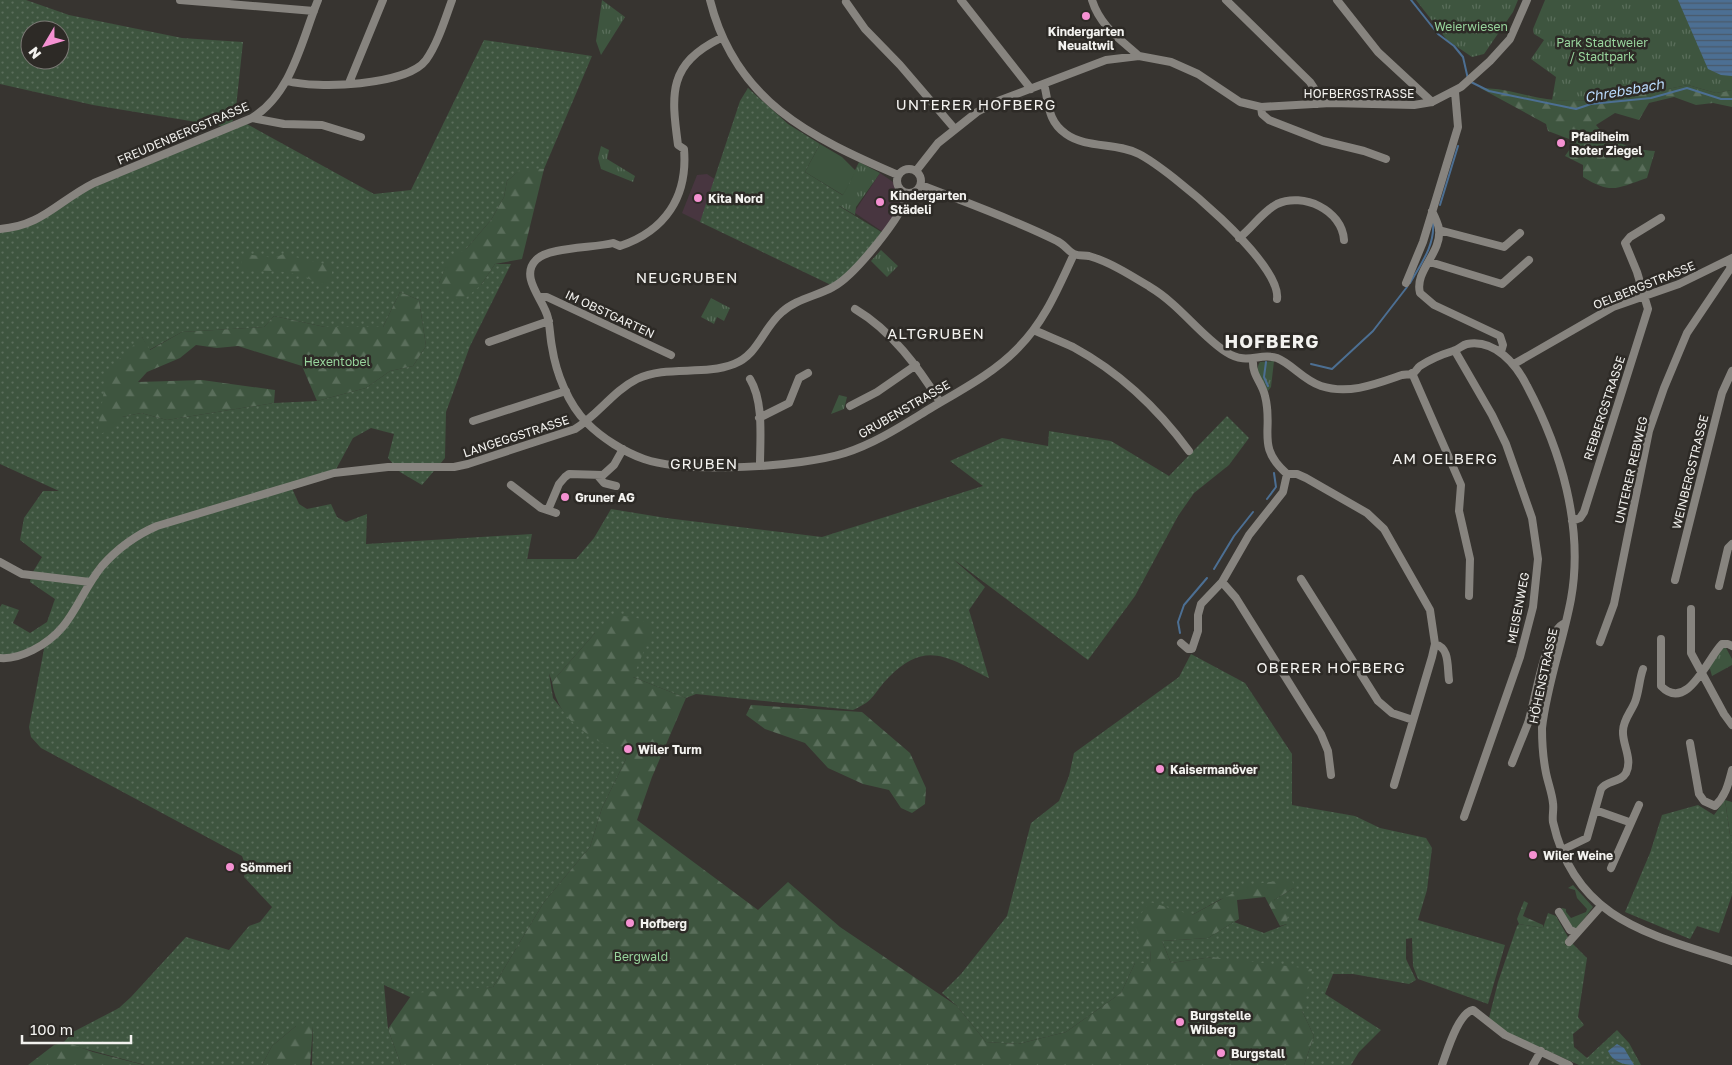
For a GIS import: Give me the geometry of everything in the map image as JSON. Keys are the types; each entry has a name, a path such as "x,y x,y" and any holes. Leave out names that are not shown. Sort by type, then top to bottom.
{"street":[{"path":"180,0 314,12"},
{"name":"FREUDENBERGSTRASSE","path":"0,229 29,224 70,196 94,183 252,118 267,109 287,81 318,0"},
{"path":"349,83 383,0"},
{"path":"287,81 319,86 349,83 397,77 416,68 425,61 432,50 452,0"},
{"path":"710,0 721,38 743,75 763,97 784,115 821,139 898,176"},
{"path":"961,0 1028,82 1031,89"},
{"path":"1092,0 1095,10 1111,33 1140,56"},
{"path":"1226,0 1310,82 1315,88 1317,104"},
{"path":"1337,0 1378,52 1432,102"},
{"name":"HOFBERGSTRASSE","path":"916,170 933,148 954,128 986,106 1106,60 1140,56 1183,66 1234,99 1261,107 1317,104 1406,105 1432,102 1455,92 1470,80 1510,39 1528,0"},
{"path":"846,2 865,29 900,65 954,128"},
{"path":"586,422 566,391 553,356 549,321 530,276 532,265 539,256 613,242 620,246 638,240 656,227 671,210 676,201 684,171 684,150 678,145 673,108 675,85 680,72 694,54 721,38"},
{"path":"1044,84 1050,114 1056,125 1066,134 1085,142 1138,153 1208,205 1263,265 1274,281 1278,292 1277,299"},
{"path":"1406,283 1432,211 1458,127 1455,92"},
{"name":"HOFBERGSTRASSE","path":"1261,107 1262,114 1269,120 1322,141 1386,159"},
{"path":"252,118 284,124 322,125 361,137"},
{"path":"906,169 916,170 921,177 921,185 916,191 908,193 898,187 898,176 906,169"},
{"path":"921,185 1020,224 1060,243 1074,254 1091,257 1151,288 1174,304 1226,352 1253,360 1262,357 1276,358 1307,380 1334,389 1366,387 1412,374 1443,352 1455,351 1465,344 1478,344 1501,352 1503,345 1500,336 1434,305 1422,296 1419,288 1420,280 1437,248 1439,230 1432,211"},
{"name":"LANGEGGSTRASSE","path":"90,582 118,550 144,532 290,484 334,473 388,467 454,467 567,431 586,422 613,396 638,378 652,374 713,370 747,358 769,326 788,307 833,287 856,268 896,218 908,193"},
{"path":"1239,238 1269,210 1282,203 1293,201 1312,204 1333,215 1341,225 1344,240"},
{"path":"1646,297 1625,243 1627,238 1661,218"},
{"path":"1439,230 1504,247 1520,233"},
{"name":"GRUBENSTRASSE","path":"586,422 623,449 643,459 680,466 760,465 813,461 844,453 883,437 997,366 1034,330 1050,306 1074,254"},
{"name":"OELBERGSTRASSE","path":"1514,364 1520,358 1560,339 1612,307 1646,297 1679,284 1732,259"},
{"name":"UNTERER REBWEG","path":"1600,642 1614,604 1649,431 1664,388 1687,333 1730,269 1732,259"},
{"path":"1430,262 1502,284 1529,260"},
{"name":"IM OBSTGARTEN","path":"540,297 547,297 670,356"},
{"name":"REBBERGSTRASSE","path":"1572,521 1580,518 1584,512 1648,309 1646,297"},
{"path":"855,310 882,329 916,365 940,402"},
{"path":"489,342 549,321"},
{"path":"1034,330 1075,348 1120,379 1156,412 1190,452"},
{"name":"MEISENWEG","path":"1455,351 1506,444 1532,518 1538,559 1532,606 1520,657 1464,817"},
{"name":"HÖHENSTRASSE","path":"1501,352 1514,364 1529,390 1548,432 1565,486 1572,521 1573,580 1544,711 1542,728 1542,749 1553,803 1553,820 1562,850 1569,867 1601,906 1612,915 1640,929 1732,961"},
{"path":"1253,360 1253,373 1266,400 1270,453 1275,464 1287,474 1297,474 1306,478 1367,513 1384,529 1430,610 1435,644 1394,786"},
{"path":"850,406 877,392 916,365"},
{"name":"WEINBERGSTRASSE","path":"1675,580 1722,393 1732,371"},
{"path":"759,418 789,404 799,378 808,373"},
{"path":"1412,374 1461,485 1459,510 1470,559 1469,596"},
{"path":"750,379 755,390 759,418 760,465"},
{"path":"472,421 566,391"},
{"path":"548,510 558,484 565,477 569,474 598,476 609,470 623,449"},
{"path":"1182,643 1188,649 1192,649 1198,631 1199,609 1222,582 1249,534 1283,492 1287,474"},
{"path":"598,476 604,483 616,486"},
{"path":"511,485 541,508 556,513"},
{"path":"1719,586 1728,548 1732,544"},
{"path":"0,562 22,574 90,582 66,624 45,643 24,654 0,658"},
{"path":"1301,578 1378,701 1392,713 1413,720"},
{"path":"1222,582 1236,598 1321,734 1328,751 1331,775"},
{"path":"1691,609 1691,649 1732,725"},
{"path":"1512,763 1528,723 1535,690 1556,630 1565,623"},
{"path":"1661,639 1660,682 1665,690 1677,694 1683,693 1702,672 1722,644 1732,646"},
{"path":"1435,644 1445,650 1449,680"},
{"path":"1562,850 1587,838 1602,786 1619,780 1627,770 1628,762 1622,731 1625,720 1636,700 1643,668"},
{"path":"1690,742 1699,794 1704,801 1715,806 1726,792 1732,770"},
{"path":"1612,868 1630,822 1639,805"},
{"path":"1595,810 1630,822"},
{"path":"1569,942 1601,906"},
{"path":"1559,912 1570,930 1577,932"},
{"path":"1442,1065 1463,1017 1468,1011 1476,1011 1505,1034 1569,1065"},
{"path":"1533,1065 1542,1051"}],"shaded area":[{"name":"Kindergarten Städeli","path":"880,173 893,182 903,201 883,232 855,213"},
{"path":"707,174 716,180 700,222 682,213 697,175"}],"green space":[{"path":"0,0 26,0 69,15 182,38 243,42 235,117 229,127 245,123 374,194 411,190 484,40 592,56 544,169 519,171 507,181 504,197 491,220 467,248 446,267 439,283 481,285 495,264 511,264 470,346 446,412 445,458 422,485 400,472 388,458 394,434 371,428 353,438 334,473 290,484 299,504 307,509 331,504 337,517 346,522 367,514 366,544 532,534 527,559 576,559 594,538 611,509 666,518 822,537 983,486 950,461 1002,438 1048,446 1049,431 1111,441 1169,476 1227,416 1249,438 1229,465 1194,493 1178,516 1135,596 1088,660 953,559 985,587 969,610 989,678 950,659 926,655 902,665 866,703 853,710 696,694 686,698 633,677 595,633 552,682 549,673 553,698 565,713 626,759 602,808 590,847 544,902 493,987 410,997 384,985 388,1029 401,1065 312,1065 313,1026 296,1026 272,1046 262,1065 145,1065 63,1043 73,1032 119,1008 186,937 229,950 249,926 260,922 272,907 244,877 246,867 242,856 41,748 31,737 29,727 45,644 0,658 0,607 2,604 19,610 13,623 30,633 47,622 55,599 30,582 31,575 42,557 20,540 24,518 43,491 59,491 0,464 0,230 19,227 76,192 227,127 93,105 0,84","holes":["400,292 419,300 426,346 413,366 390,371 366,388 317,401 274,403 167,420 141,413 122,417 142,337 149,350 182,332 264,327 274,316 325,327 383,327"]},
{"path":"602,0 625,17 601,55 596,41"},
{"name":"Weierwiesen","path":"1416,0 1518,0 1513,12 1484,54 1472,57 1447,40"},
{"name":"Park Stadtweier / Stadtpark","path":"1545,0 1732,0 1732,90 1716,93 1688,85 1627,97 1572,101 1552,100 1556,77 1531,59 1544,40 1534,34 1533,29"},
{"path":"1688,85 1716,93 1732,90 1732,107 1713,103 1696,105 1674,97 1649,103 1639,120 1615,113 1596,125 1601,131 1622,144 1655,151 1647,178 1615,188 1601,186 1583,177 1583,165 1565,156 1572,146 1569,139 1548,131 1546,124 1480,88 1490,88 1545,99 1572,101 1622,97"},
{"path":"748,88 788,124 820,144 805,172 844,196 839,206 883,233 854,268 831,285 700,222 740,101"},
{"path":"820,144 842,157 856,171 843,195 805,172"},
{"path":"601,146 609,150 607,159 635,176 633,182 601,169 598,158"},
{"path":"859,162 880,173 856,207 855,215 838,205"},
{"path":"522,168 544,169 522,259 495,264 481,285 461,302 439,283 448,261 467,248 491,220 504,197 507,181"},
{"path":"881,250 898,266 887,277 871,261"},
{"path":"245,254 275,258 283,254 332,266 332,276 324,284 288,273 246,270 241,263"},
{"name":"Hexentobel","path":"400,292 419,300 426,346 413,366 390,371 366,388 317,401 302,366 238,346 217,348 196,345 180,358 147,372 138,382 202,380 275,390 274,403 167,420 141,413 122,417 114,429 97,435 107,371 142,337 150,350 182,332 264,327 274,316 325,327 383,327"},
{"path":"711,298 730,308 724,321 717,317 714,324 701,317"},
{"path":"1274,361 1271,387 1268,391 1257,370 1260,362"},
{"path":"839,395 847,397 844,409 831,414"},
{"name":"Bergwald","path":"617,615 637,618 654,627 633,677 686,698 652,777 637,820 758,910 788,882 840,927 957,1006 986,1042 1018,1044 1066,1032 1121,993 1135,963 1151,963 1150,950 1143,949 1134,923 1150,902 1192,915 1248,885 1292,879 1294,888 1274,900 1288,911 1287,924 1280,926 1265,897 1237,900 1239,919 1208,938 1162,941 1171,963 1212,957 1312,969 1302,1011 1314,1036 1304,1065 401,1065 388,1029 413,993 493,987 544,902 590,847 602,808 626,759 590,736 570,719 556,697 552,682 595,633"},
{"path":"1725,646 1732,659 1732,665 1712,676 1710,669 1706,671 1707,667"},
{"path":"1191,654 1245,683 1292,754 1292,805 1355,816 1380,828 1426,838 1432,848 1427,890 1418,920 1505,945 1488,1004 1418,979 1413,966 1412,938 1406,939 1406,959 1416,980 1409,984 1353,974 1333,974 1325,994 1381,1030 1359,1052 1351,1065 1304,1065 1314,1036 1302,1011 1212,957 1171,963 1162,941 1208,938 1234,922 1264,933 1287,924 1274,900 1294,888 1221,899 1192,915 1150,949 1151,963 1135,963 1121,993 1066,1032 1018,1044 986,1042 957,1006 942,993 961,974 1007,916 1031,823 1059,801 1069,776 1074,753 1179,677"},
{"path":"751,705 862,712 910,753 926,788 925,804 912,813 901,808 889,790 863,784 828,768 805,743 765,729 746,715"},
{"path":"1725,800 1730,835 1732,836 1732,895 1719,933 1697,926 1690,939 1625,912 1650,853 1662,815 1698,805 1714,815"},
{"path":"1725,800 1732,802 1732,836 1730,835"},
{"path":"1573,885 1593,907 1577,928 1572,929 1560,911 1562,908 1566,909 1571,918 1586,912 1587,909 1577,898 1575,890 1568,888"},
{"path":"1524,901 1528,903 1523,916 1543,925 1543,928 1519,924 1517,919"},
{"path":"1548,913 1556,916 1568,937 1565,945 1572,943 1587,958 1578,1017 1584,1025 1573,1034 1574,1047 1587,1058 1617,1030 1629,1043 1641,1065 1579,1065 1506,1032 1489,1018 1498,982 1517,926 1519,924 1543,928"},
{"path":"296,1026 313,1026 310,1065 262,1065 272,1046"},
{"path":"66,1042 93,1052 144,1065 28,1065 54,1045"}],"water":[{"path":"1678,0 1732,0 1732,76 1721,75 1708,69"},
{"path":"1617,1044 1624,1048 1634,1065 1618,1062 1612,1057 1608,1051"}],"waterway":[{"name":"Chrebsbach","path":"1411,0 1438,34 1454,46 1463,57 1468,79"},
{"name":"Chrebsbach","path":"1471,82 1489,91 1576,109 1591,104 1651,98 1687,88 1721,99 1732,99"},
{"path":"1440,205 1458,146"},
{"path":"1410,283 1430,247 1433,223"},
{"path":"1311,364 1332,369 1373,331 1407,287"},
{"path":"1266,362 1264,377 1268,386"},
{"path":"1267,499 1276,487 1274,473"},
{"path":"1214,569 1234,536 1253,512"},
{"path":"1180,633 1178,622 1184,605 1207,578"}],"place":[{"name":"Kindergarten Neualtwil","path":"1086,16"},
{"name":"Pfadiheim Roter Ziegel","path":"1561,143"},
{"name":"Kita Nord","path":"698,198"},
{"name":"Kindergarten Städeli","path":"880,202"},
{"name":"Gruner AG","path":"565,497"},
{"name":"Wiler Turm","path":"628,749"},
{"name":"Kaisermanöver","path":"1160,769"},
{"name":"Wiler Weine","path":"1533,855"},
{"name":"Sömmeri","path":"230,867"},
{"name":"Hofberg","path":"630,923"},
{"name":"Burgstelle Wilberg","path":"1180,1022"},
{"name":"Burgstall","path":"1221,1053"}],"district":[{"name":"UNTERER HOFBERG","path":"976,104"},
{"name":"NEUGRUBEN","path":"687,277"},
{"name":"ALTGRUBEN","path":"936,333"},
{"name":"HOFBERG","path":"1272,341"},
{"name":"AM OELBERG","path":"1445,458"},
{"name":"GRUBEN","path":"704,463"},
{"name":"OBERER HOFBERG","path":"1331,667"}]}
